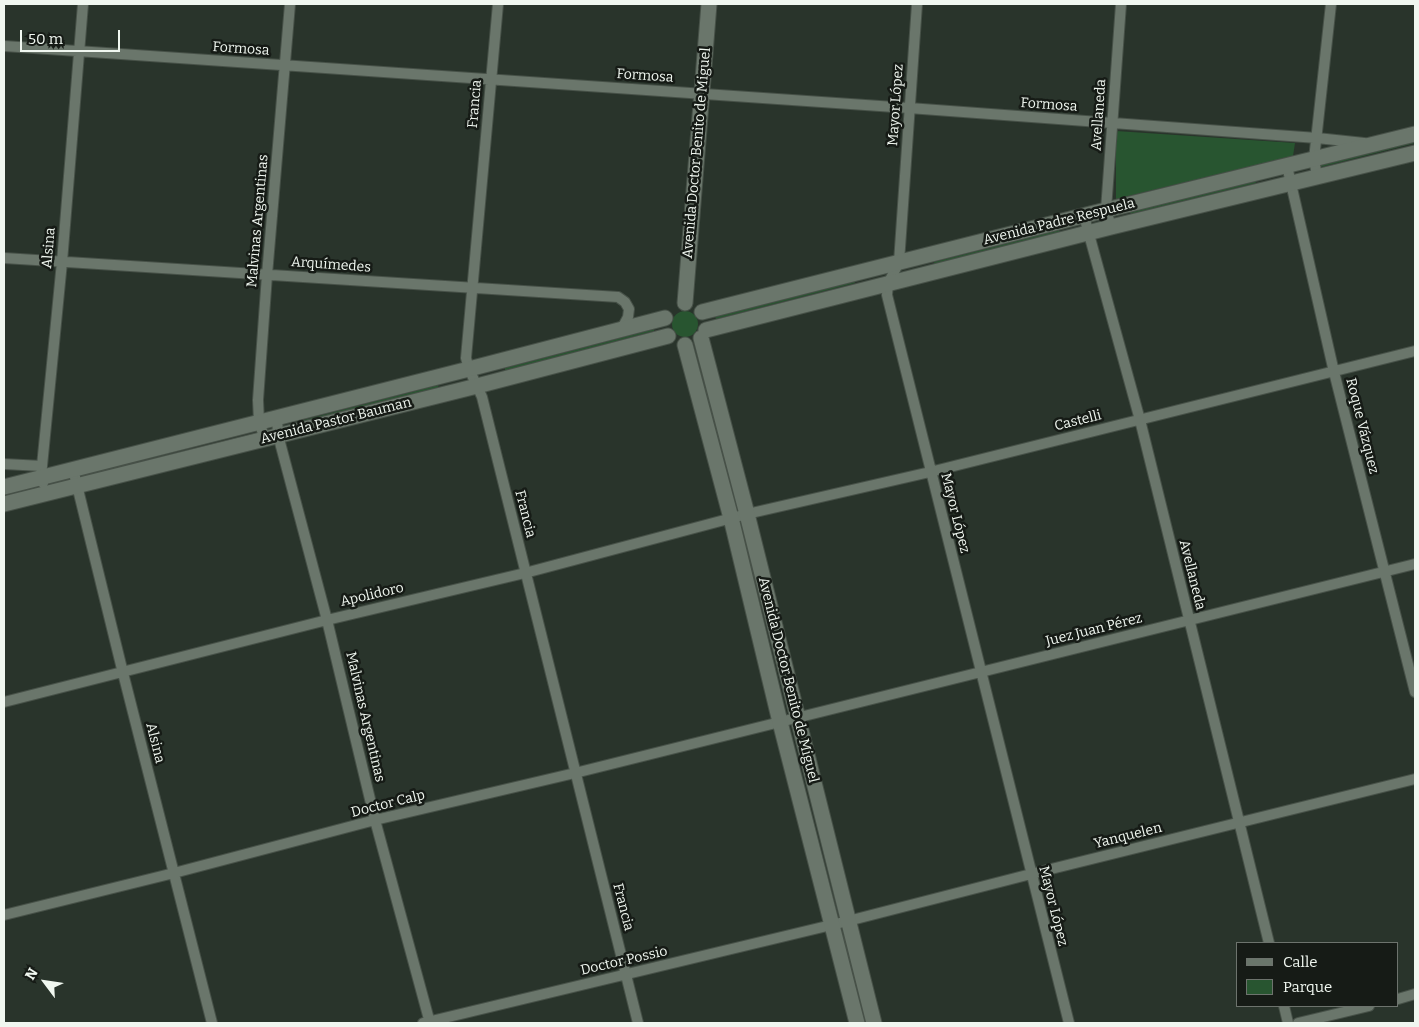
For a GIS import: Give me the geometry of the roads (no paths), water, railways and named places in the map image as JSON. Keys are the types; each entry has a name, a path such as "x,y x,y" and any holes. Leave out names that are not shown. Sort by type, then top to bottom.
{"main road":[{"name":"Avenida Doctor Benito de Miguel","path":"685,303 709,4"},
{"name":"Avenida Padre Respuela","path":"702,312 1415,134"},
{"name":"Avenida Padre Respuela","path":"703,334 1088,233 1415,153"},
{"path":"685,303 692,304 702,312 706,324 703,334 693,344 677,344 668,336 664,325 665,318 673,307 685,303"},
{"name":"Avenida Pastor Bauman","path":"4,486 42,471 74,469 469,370 665,318"},
{"name":"Avenida Doctor Benito de Miguel","path":"703,334 874,1023"},
{"name":"Avenida Pastor Bauman","path":"4,504 477,386 668,336"},
{"name":"Avenida Doctor Benito de Miguel","path":"685,345 731,518 780,722 857,1023"}],"street":[{"name":"Alsina","path":"46,493 42,471 62,262 82,4"},
{"name":"Malvinas Argentinas","path":"290,4 267,275 258,400 259,422 272,437 327,620 375,820 428,1023"},
{"name":"Francia","path":"498,4 466,358 469,370 482,397 638,1023"},
{"name":"Mayor López","path":"917,4 899,262 888,284 887,296 1069,1023"},
{"name":"Avellaneda","path":"1112,227 1106,210 1121,4"},
{"path":"1317,176 1314,159 1331,4"},
{"name":"Formosa","path":"4,46 909,108 1317,138 1374,144"},
{"name":"Roque Vázquez","path":"1287,166 1334,372 1415,692"},
{"name":"Avellaneda","path":"1084,216 1140,420 1269,942"},
{"name":"Arquímedes","path":"4,258 618,297 628,309 628,317 622,330"},
{"name":"Castelli","path":"747,514 930,472 1415,351"},
{"name":"Malvinas Argentinas","path":"272,437 277,417"},
{"path":"4,464 42,471"},
{"name":"Alsina","path":"74,469 123,673 212,1023"},
{"name":"Apolidoro","path":"4,702 327,620 525,573 747,514"},
{"name":"Juez Juan Pérez","path":"780,722 1415,564"},
{"name":"Doctor Calp","path":"4,915 375,820 780,722"},
{"name":"Yanquelen","path":"848,921 1415,779"},
{"name":"Doctor Possio","path":"428,1023 848,921"},
{"path":"1399,998 1415,994"},
{"path":"1284,1007 1288,1023"},
{"path":"1298,1023 1365,1007"}]}
